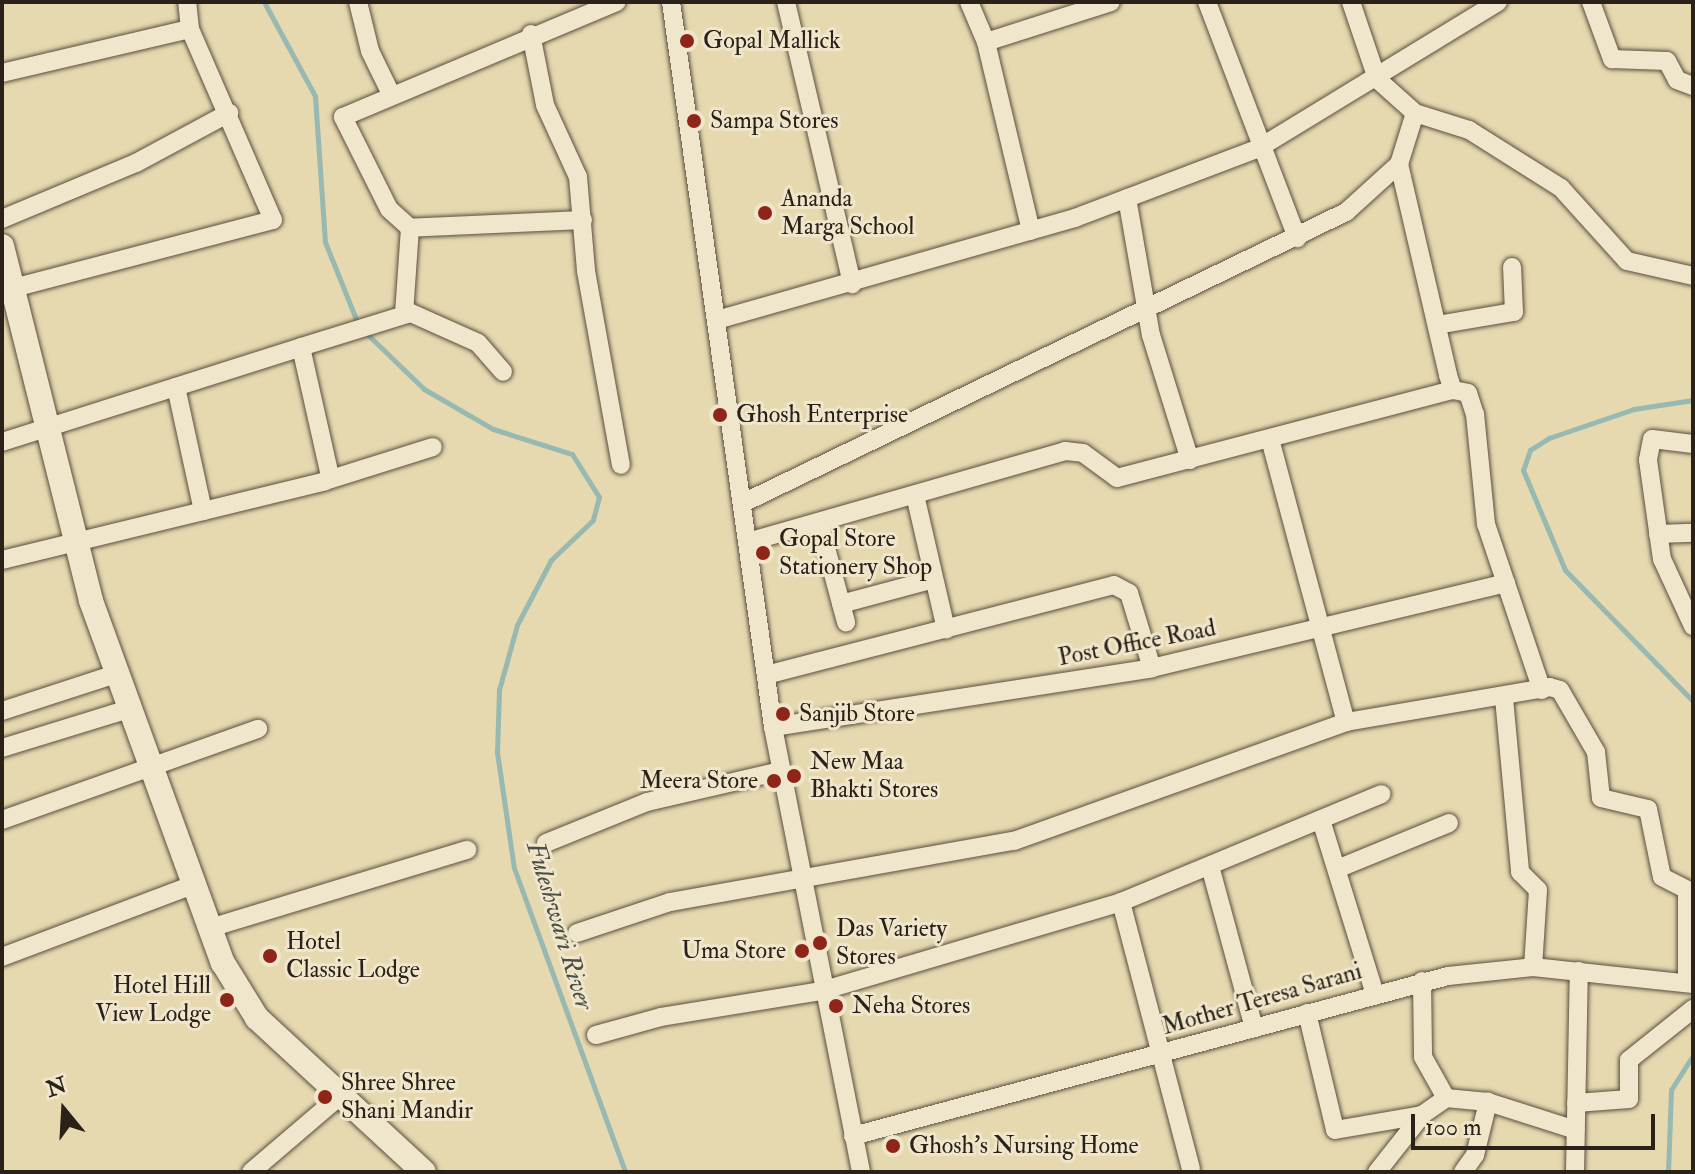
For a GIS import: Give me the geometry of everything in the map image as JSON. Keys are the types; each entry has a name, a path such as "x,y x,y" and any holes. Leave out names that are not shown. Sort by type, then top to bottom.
{"main road":[{"path":"2,246 8,289 49,426 74,541 116,674 210,928 247,1007 424,1172"}],"street":[{"path":"8,289 273,220 190,29 187,2"},
{"path":"358,2 370,51 391,94"},
{"path":"583,220 410,228 389,209 343,117 531,34 582,7 617,2"},
{"path":"671,2 780,771 821,991 861,1172"},
{"path":"786,2 852,284"},
{"path":"969,2 986,42 1031,231"},
{"path":"1046,2 1052,20"},
{"path":"986,42 1111,2"},
{"path":"1207,2 1259,148 1297,238"},
{"path":"1351,2 1377,79 1415,113 1469,130 1561,188 1627,261 1693,276"},
{"path":"717,320 1031,231 1259,148 1377,79 1476,9 1498,2"},
{"path":"1591,2 1612,59 1667,61 1677,80 1693,86"},
{"path":"2,73 190,29"},
{"path":"531,34 545,105 578,177 621,465"},
{"path":"2,219 136,163 229,113"},
{"path":"743,503 1034,357 1148,313 1346,212 1399,164 1415,113"},
{"path":"1399,164 1453,390 1472,402 1483,513 1542,690"},
{"path":"1127,198 1148,313 1190,460"},
{"path":"404,314 410,228"},
{"path":"1437,325 1514,312 1512,267"},
{"path":"2,442 301,347 378,326 404,314 478,343 503,372"},
{"path":"301,347 330,476"},
{"path":"176,387 203,511"},
{"path":"748,542 1065,451 1083,453 1112,479 1453,390"},
{"path":"1270,439 1323,626 1346,722"},
{"path":"1693,444 1652,439 1658,534 1693,626"},
{"path":"2,560 203,511 433,447"},
{"path":"915,495 946,629"},
{"path":"819,522 846,622"},
{"path":"1658,534 1693,533"},
{"path":"841,604 934,579"},
{"name":"Post Office Road","path":"773,727 1152,668 1506,583"},
{"path":"766,675 1123,586 1152,668"},
{"path":"2,711 116,674"},
{"path":"577,933 670,902 1014,841 1346,722 1542,690 1560,690 1587,734 1600,769 1601,798 1648,809 1662,877 1690,892 1690,983"},
{"path":"1504,698 1520,872 1538,890 1533,967"},
{"path":"2,748 129,709"},
{"path":"2,820 258,729"},
{"path":"546,843 647,802 780,771"},
{"path":"596,1035 661,1017 821,991 1121,902 1382,794"},
{"path":"1321,820 1374,991"},
{"path":"1337,869 1449,823"},
{"path":"210,928 467,850"},
{"path":"1210,866 1254,1028"},
{"path":"2,957 193,885"},
{"path":"1121,902 1163,1052 1191,1169"},
{"name":"Mother Teresa Sarani","path":"853,1136 1254,1028 1374,991 1422,981 1533,967 1690,983"},
{"path":"1575,1172 1579,971"},
{"path":"1422,981 1423,1057 1446,1098"},
{"path":"1576,1103 1629,1099 1629,1060 1693,1009"},
{"path":"1307,1013 1335,1130 1422,1115"},
{"path":"251,1172 341,1095"},
{"path":"1377,1172 1422,1115 1446,1098 1488,1102 1576,1130"},
{"path":"1463,1172 1475,1155 1488,1102"}],"waterway":[{"name":"Fuleshwari River","path":"264,2 315,96 325,242 358,324"},
{"name":"Fuleshwari River","path":"365,332 424,389 493,429 572,454 599,497 593,520 551,560 517,625 499,690 497,752 514,868 625,1172"},
{"path":"1693,400 1634,409 1549,438 1530,450 1523,470 1565,570 1693,701"},
{"path":"1668,1172 1671,1090 1693,1055"}],"place":[{"name":"Gopal Mallick","path":"687,41"},
{"name":"Sampa Stores","path":"694,121"},
{"name":"Ananda Marga School","path":"765,213"},
{"name":"Ghosh Enterprise","path":"720,415"},
{"name":"Gopal Store Stationery Shop","path":"763,553"},
{"name":"Sanjib Store","path":"783,714"},
{"name":"New Maa Bhakti Stores","path":"794,776"},
{"name":"Meera Store","path":"774,781"},
{"name":"Das Variety Stores","path":"820,943"},
{"name":"Uma Store","path":"802,951"},
{"name":"Hotel Classic Lodge","path":"270,956"},
{"name":"Hotel Hill View Lodge","path":"227,1000"},
{"name":"Neha Stores","path":"836,1006"},
{"name":"Shree Shree Shani Mandir","path":"325,1097"},
{"name":"Ghosh's Nursing Home","path":"893,1146"}]}
